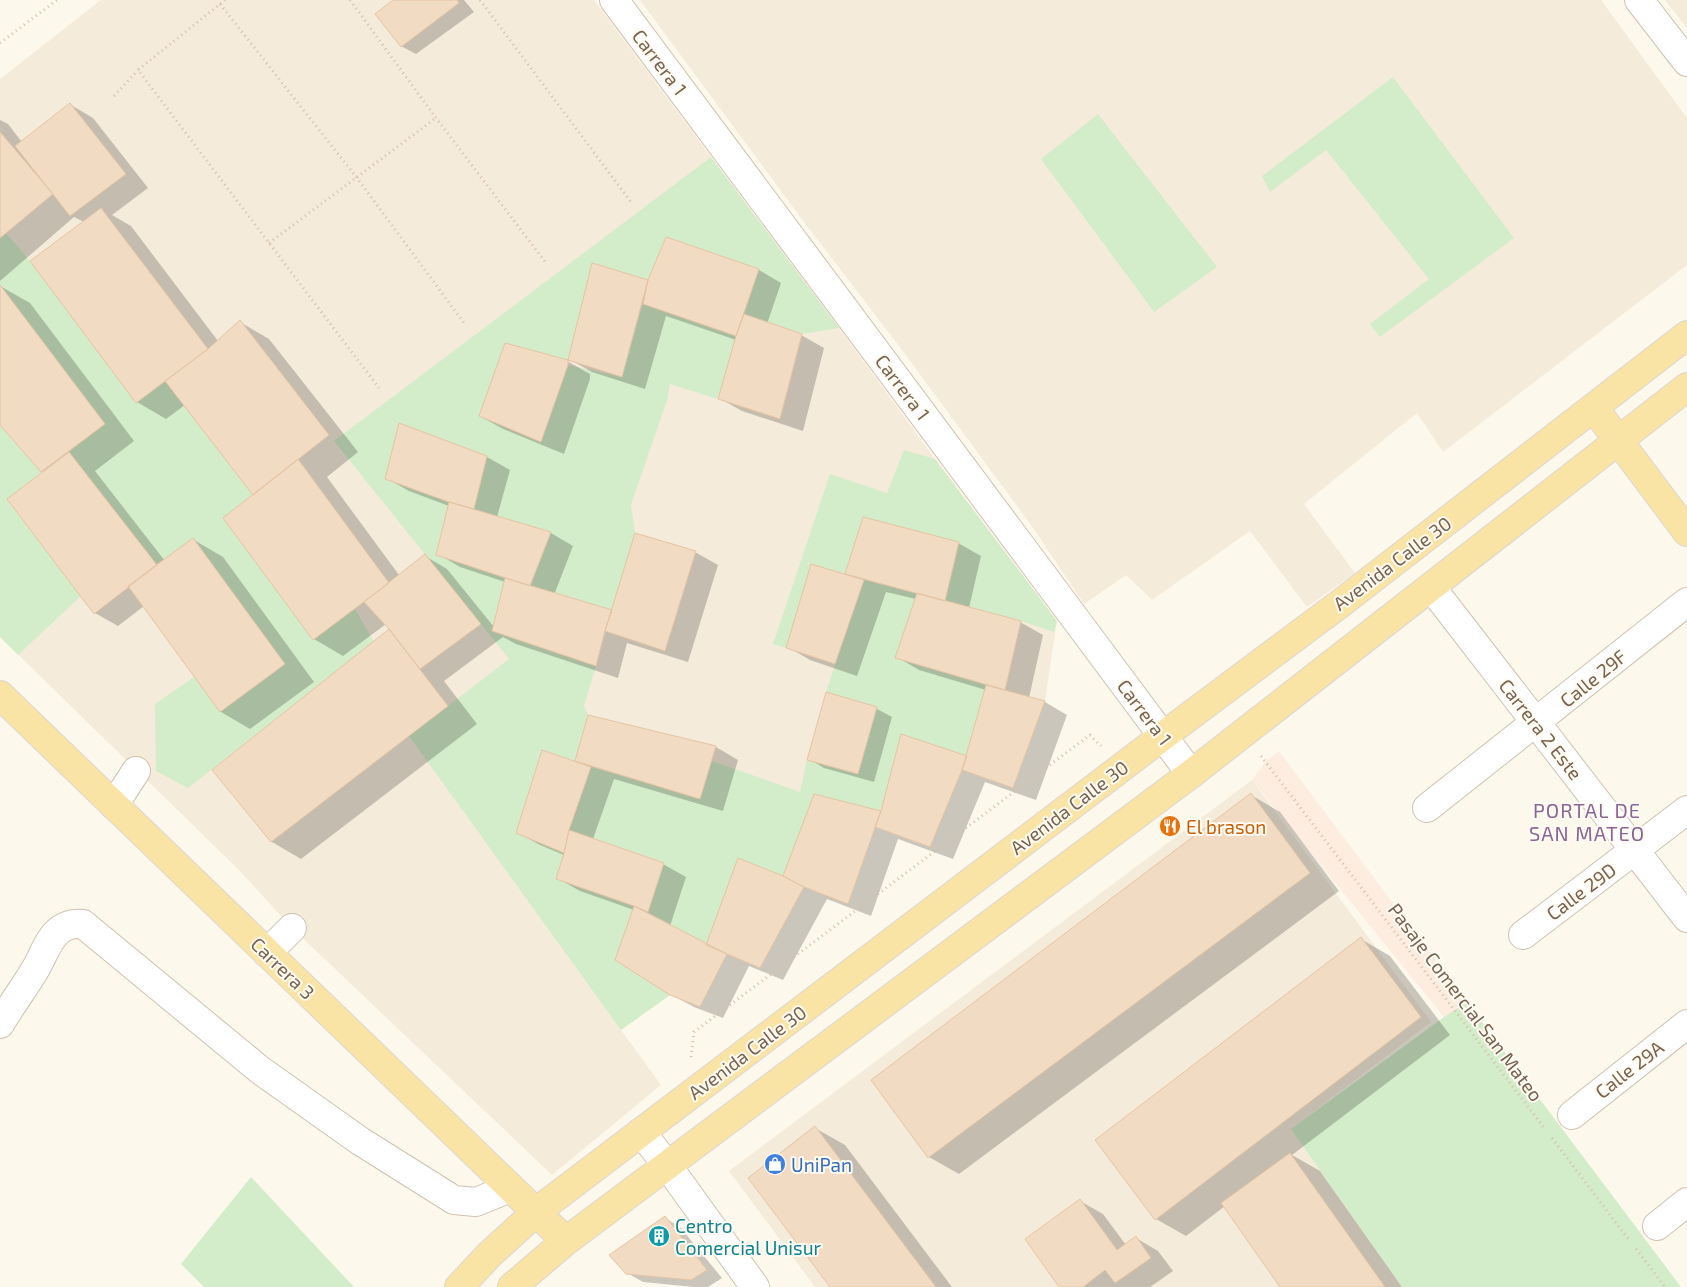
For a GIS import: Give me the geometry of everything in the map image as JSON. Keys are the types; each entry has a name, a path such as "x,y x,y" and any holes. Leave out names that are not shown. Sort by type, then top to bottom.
{"main road":[{"name":"Avenida Calle 30","path":"459,1287 489,1255 536,1212 1162,736 1341,603 1687,335"},
{"path":"512,1287 566,1241 1244,734 1687,387"},
{"path":"1594,408 1687,532"},
{"name":"Carrera 3","path":"0,696 566,1241"}],"street":[{"name":"Carrera 1","path":"614,0 1191,774"},
{"path":"1639,0 1687,62"},
{"name":"Carrera 2 Este","path":"1431,587 1687,918"},
{"name":"Calle 29F","path":"1427,808 1687,602"},
{"path":"114,806 136,771"},
{"name":"Calle 29D","path":"1523,935 1687,810"},
{"path":"0,1024 36,969 55,934 60,929 75,923 83,924 260,1070 360,1142 454,1200 476,1202 510,1188"},
{"path":"267,952 292,928"},
{"name":"Calle 29A","path":"1572,1115 1687,1024"},
{"path":"641,1132 756,1287"},
{"path":"1657,1226 1687,1202"}],"path":[{"path":"0,43 57,0"},
{"path":"114,96 138,70 226,0"},
{"path":"350,0 436,118 546,263"},
{"path":"480,0 631,202"},
{"path":"220,4 357,178 464,323"},
{"path":"138,70 379,388"},
{"path":"270,243 436,118"},
{"name":"Pasaje Comercial San Mateo","path":"1244,734 1545,1129"},
{"path":"687,1097 694,1032 1090,735 1104,749"},
{"path":"1551,1137 1665,1287"}],"shaded area":[{"path":"101,0 594,0 1057,621 1045,701 1013,788 962,770 930,847 875,827 804,887 760,968 727,954 700,1007 670,995 621,1030 661,1085 552,1175 292,928 239,870 0,637 0,79"},
{"path":"640,0 1601,0 1687,118 1687,265 1443,452 1417,413 1304,504 1355,573 1307,607 1250,531 1152,600 1126,575 1084,604 1031,525"},
{"path":"1665,0 1687,0 1687,28"},
{"path":"1279,751 1467,1002 1455,1011 1444,1017 1252,780 1266,761"},
{"path":"1252,780 1431,1022 1291,1129 1402,1287 815,1287 729,1171"}],"green space":[{"path":"1393,77 1514,238 1380,337 1370,324 1429,279 1326,150 1270,192 1262,176"},
{"path":"1098,114 1217,267 1154,312 1041,159"},
{"path":"711,157 839,328 802,334 744,314 759,269 666,237 648,280 592,263 568,360 505,343 479,416 541,442 568,365 622,377 643,304 736,336 718,399 670,384 667,400 631,505 635,533 612,610 530,586 551,532 474,509 487,456 399,423 449,502 436,555 505,578 492,631 596,666 584,706 588,715 575,761 542,750 516,833 564,853 556,879 634,906 615,960 670,995 621,1030 409,736 509,659 334,441"},
{"path":"6,233 30,261 136,403 165,381 253,495 223,518 313,640 355,609 374,642 188,788 156,771 155,704 194,677 220,712 285,664 194,539 157,565 69,452 105,423 0,285 0,238"},
{"path":"0,425 41,472 7,500 81,596 18,655 0,637"},
{"path":"904,450 935,459 1057,621 1054,632 1021,621 945,601 959,542 863,517 845,574 811,564 786,648 773,644 830,474 887,493"},
{"path":"864,580 917,593 895,658 986,685 967,756 901,735 881,811 783,876 738,858 706,945 648,912 663,862 569,830 591,767 700,799 712,761 800,792 807,760 858,774 877,707 826,692"},
{"path":"1467,1002 1681,1287 1402,1287 1291,1129"},
{"path":"251,1177 354,1287 204,1287 181,1264"}],"building":[{"path":"393,0 457,0 459,3 401,47 375,14"},
{"path":"70,103 126,174 70,216 15,146"},
{"path":"0,132 53,194 0,238"},
{"path":"101,208 208,349 136,403 30,261"},
{"path":"666,237 759,269 736,336 643,304 648,280"},
{"path":"592,263 648,280 622,377 568,360"},
{"path":"0,285 105,424 41,472 0,425"},
{"path":"744,314 802,334 780,419 718,399"},
{"path":"240,320 329,435 253,495 165,381 208,349"},
{"path":"505,343 568,360 568,365 541,442 479,416"},
{"path":"399,423 487,456 474,509 385,479"},
{"path":"69,452 157,565 94,614 7,499"},
{"path":"298,459 389,583 313,640 223,518"},
{"path":"449,502 551,532 530,586 436,555"},
{"path":"863,517 959,542 945,601 845,574"},
{"path":"635,533 696,551 665,651 605,631"},
{"path":"193,538 285,664 220,712 128,586"},
{"path":"425,554 481,624 420,669 389,629 364,602"},
{"path":"811,564 864,580 835,664 786,648"},
{"path":"505,578 612,610 596,666 492,631"},
{"path":"917,593 1021,621 1005,690 895,658"},
{"path":"389,629 448,706 271,842 212,770"},
{"path":"986,685 1045,701 1013,788 962,770"},
{"path":"826,692 877,707 858,774 807,760"},
{"path":"588,715 716,746 700,799 575,761"},
{"path":"901,734 967,756 930,847 875,827"},
{"path":"542,750 591,767 569,830 564,853 516,833"},
{"path":"1251,793 1310,873 928,1158 871,1080"},
{"path":"814,794 881,811 848,904 804,887 783,876"},
{"path":"569,830 664,863 648,912 556,879"},
{"path":"738,858 783,876 804,887 760,968 706,945"},
{"path":"634,906 727,954 700,1007 670,995 615,960"},
{"path":"1361,937 1421,1017 1155,1220 1095,1140"},
{"path":"815,1126 936,1287 830,1287 748,1178"},
{"path":"1290,1153 1385,1287 1280,1287 1221,1203"},
{"path":"1080,1199 1117,1250 1136,1236 1151,1258 1115,1283 1105,1270 1083,1287 1059,1287 1025,1239"},
{"name":"Centro Comercial Unisur","path":"665,1216 707,1270 691,1280 626,1274 609,1255"}],"place":[{"name":"El brason","path":"1170,826"},
{"name":"UniPan","path":"775,1164"},
{"name":"Centro Comercial Unisur","path":"659,1236"}],"district":[{"name":"PORTAL DE SAN MATEO","path":"1587,822"}]}
